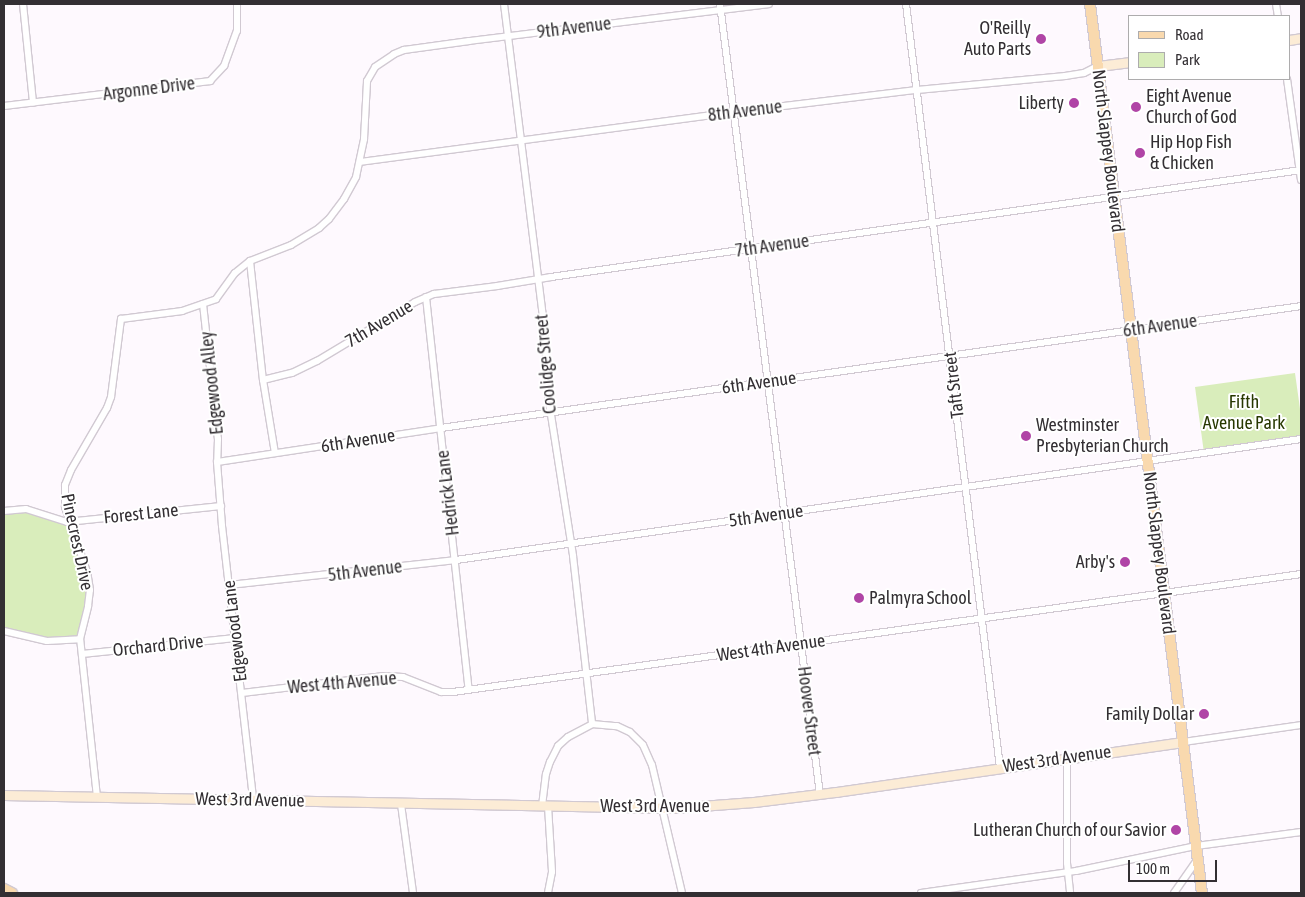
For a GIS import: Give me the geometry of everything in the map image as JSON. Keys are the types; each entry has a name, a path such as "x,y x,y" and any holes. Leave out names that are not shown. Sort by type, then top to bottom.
{"main road":[{"name":"North Slappey Boulevard","path":"1090,4 1202,893"},
{"path":"4,889 12,893"}],"street":[{"path":"23,4 33,102"},
{"name":"Argonne Drive","path":"4,106 210,81 224,66 236,31 236,4"},
{"name":"Coolidge Street","path":"504,4 544,326 550,414 571,544 592,724"},
{"name":"9th Avenue","path":"382,61 402,51 721,7 769,4"},
{"name":"Taft Street","path":"906,4 1000,767"},
{"name":"Hoover Street","path":"721,7 820,794"},
{"name":"Pinecrest Drive","path":"97,797 80,639 90,600 90,590 87,572 69,522 64,496 65,482 107,408 111,397 121,319 182,311 216,299 235,273 250,261 279,250 319,228 344,199 356,177 364,139 365,88 369,74 382,61"},
{"name":"8th Avenue","path":"360,162 520,139 734,112 916,90 1065,76 1084,72 1098,66 1128,62"},
{"path":"1287,80 1301,180"},
{"name":"7th Avenue","path":"263,380 292,373 317,361 426,296 442,292 497,286 1300,171"},
{"path":"250,261 263,380 275,453"},
{"name":"Hedrick Lane","path":"426,296 469,690"},
{"name":"Edgewood Alley","path":"203,304 218,429 217,462"},
{"name":"6th Avenue","path":"217,462 440,428 550,414 1301,306"},
{"name":"5th Avenue","path":"230,584 456,560 1301,439"},
{"name":"Edgewood Lane","path":"217,462 253,800"},
{"name":"Forest Lane","path":"4,511 26,509 53,519 69,522 221,506"},
{"name":"West 4th Avenue","path":"242,693 384,676 403,678 441,692 469,690 802,643 983,620 1301,574"},
{"path":"4,631 47,641 80,639"},
{"name":"Orchard Drive","path":"82,654 235,638"},
{"path":"548,893 552,872 545,806 546,774 558,746 575,732 592,724 617,726 636,737 647,752 652,765 682,893"},
{"name":"West 3rd Avenue","path":"4,796 400,804 714,806 820,794 1301,725"},
{"path":"1067,758 1068,872 1070,893"},
{"path":"400,804 413,893"},
{"path":"921,893 1068,872 1196,846 1301,832"},
{"path":"1174,893 1198,858"}],"green space":[{"name":"Fifth Avenue Park","path":"1295,373 1301,416 1301,438 1204,453 1195,387"},
{"path":"17,509 69,522 89,590 80,639 63,641 4,631 4,511"}],"place":[{"name":"O'Reilly Auto Parts","path":"1041,39"},
{"name":"Liberty","path":"1074,103"},
{"name":"Eight Avenue Church of God","path":"1136,107"},
{"name":"Hip Hop Fish & Chicken","path":"1140,153"},
{"name":"Westminster Presbyterian Church","path":"1026,436"},
{"name":"Arby's","path":"1125,562"},
{"name":"Palmyra School","path":"859,598"},
{"name":"Family Dollar","path":"1204,714"},
{"name":"Lutheran Church of our Savior","path":"1176,830"}]}
